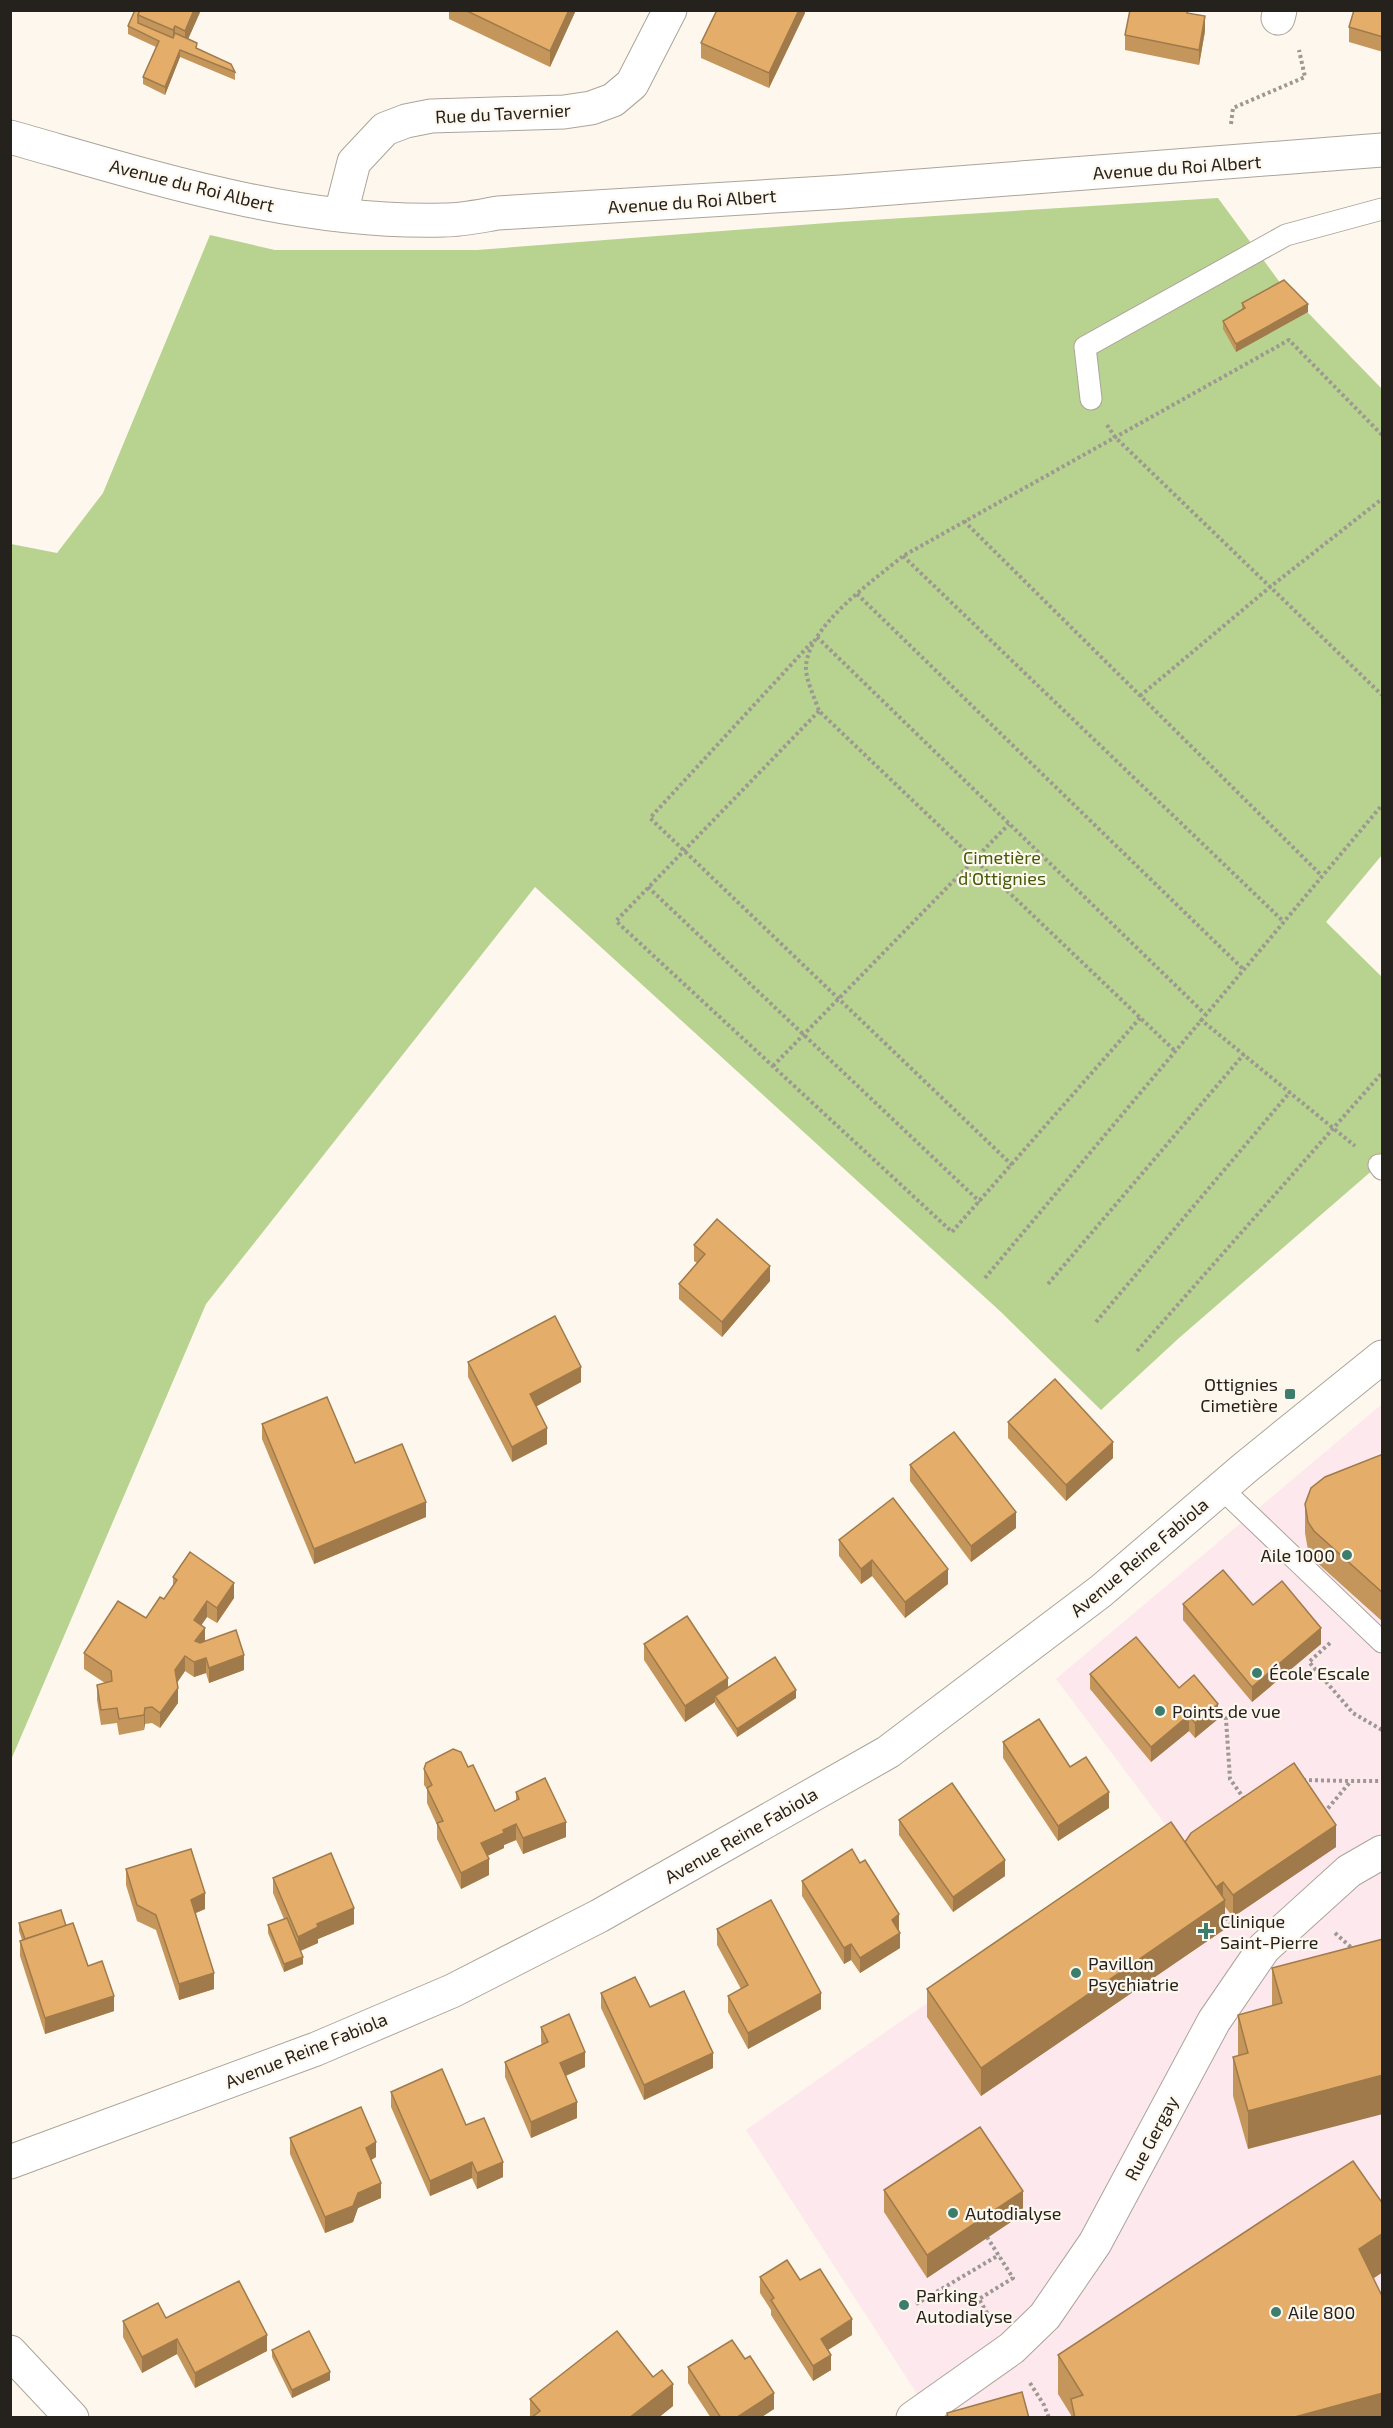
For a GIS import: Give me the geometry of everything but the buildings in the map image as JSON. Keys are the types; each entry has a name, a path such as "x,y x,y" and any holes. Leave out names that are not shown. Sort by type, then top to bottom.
{"street":[{"name":"Rue du Tavernier","path":"340,213 354,162 385,129 406,121 431,116 564,112 591,108 613,100 632,84 670,10"},
{"name":"Avenue du Roi Albert","path":"10,137 244,201 391,219 446,220 498,213 1227,164 1383,150"},
{"name":"Avenue Reine Fabiola","path":"10,2162 326,2045 452,1991 599,1916 888,1752 1101,1591 1221,1488 1383,1357"},
{"name":"Rue Gergay","path":"913,2418 1012,2348 1045,2316 1095,2243 1215,2021 1264,1948 1349,1871 1383,1852"},
{"path":"10,2352 72,2418"}],"lane":[{"path":"1091,399 1085,347 1286,235 1383,209"},
{"path":"1221,1488 1383,1642"}],"path":[{"path":"1227,164 1233,108 1305,77 1299,51"},
{"path":"1012,1165 684,854 650,819 857,594 903,556 1289,340 1383,435"},
{"path":"1127,448 1383,695"},
{"path":"1140,696 1270,586 1383,499"},
{"path":"964,521 1322,876"},
{"path":"903,556 1283,921"},
{"path":"857,594 1243,969"},
{"path":"817,637 1205,1014"},
{"path":"813,641 806,668 819,711 1174,1050"},
{"path":"819,711 684,854 616,921 952,1232 1140,1018"},
{"path":"985,1278 1200,1019 1383,805"},
{"path":"773,1066 1009,824"},
{"path":"648,887 802,1036 980,1202"},
{"path":"1200,1019 1381,1167"},
{"path":"1048,1284 1244,1054"},
{"path":"1137,1351 1383,1073"},
{"path":"1096,1322 1290,1092"},
{"path":"1330,1643 1309,1662 1353,1713 1383,1730"},
{"path":"1213,1703 1226,1719 1230,1779 1250,1806"},
{"path":"1300,1780 1383,1781"},
{"path":"1318,1820 1351,1781"},
{"path":"1218,1908 1233,1926 1240,1923"},
{"path":"1331,1929 1362,1956"},
{"path":"987,2237 1013,2278 980,2299 990,2318"},
{"path":"916,2304 999,2255"},
{"path":"1029,2382 1044,2405 1049,2418"}],"shaded area":[{"name":"Clinique Saint-Pierre","path":"1382,1404 1382,2417 932,2417 746,2130 1171,1832 1056,1679"}],"green space":[{"name":"Cimetière d'Ottignies","path":"1218,198 1284,288 1382,389 1382,855 1326,922 1382,977 1382,1162 1179,1338 1101,1410 1001,1312 535,887 206,1304 11,1760 11,544 57,553 103,493 210,235 275,250 477,250 840,222"}],"place":[{"name":"Ottignies Cimetière","path":"1290,1394"},
{"name":"Aile 1000","path":"1347,1555"},
{"name":"École Escale","path":"1257,1673"},
{"name":"Points de vue","path":"1160,1711"},
{"name":"Clinique Saint-Pierre","path":"1206,1931"},
{"name":"Pavillon Psychiatrie","path":"1076,1973"},
{"name":"Autodialyse","path":"953,2213"},
{"name":"Parking Autodialyse","path":"904,2305"},
{"name":"Aile 800","path":"1276,2312"}]}
